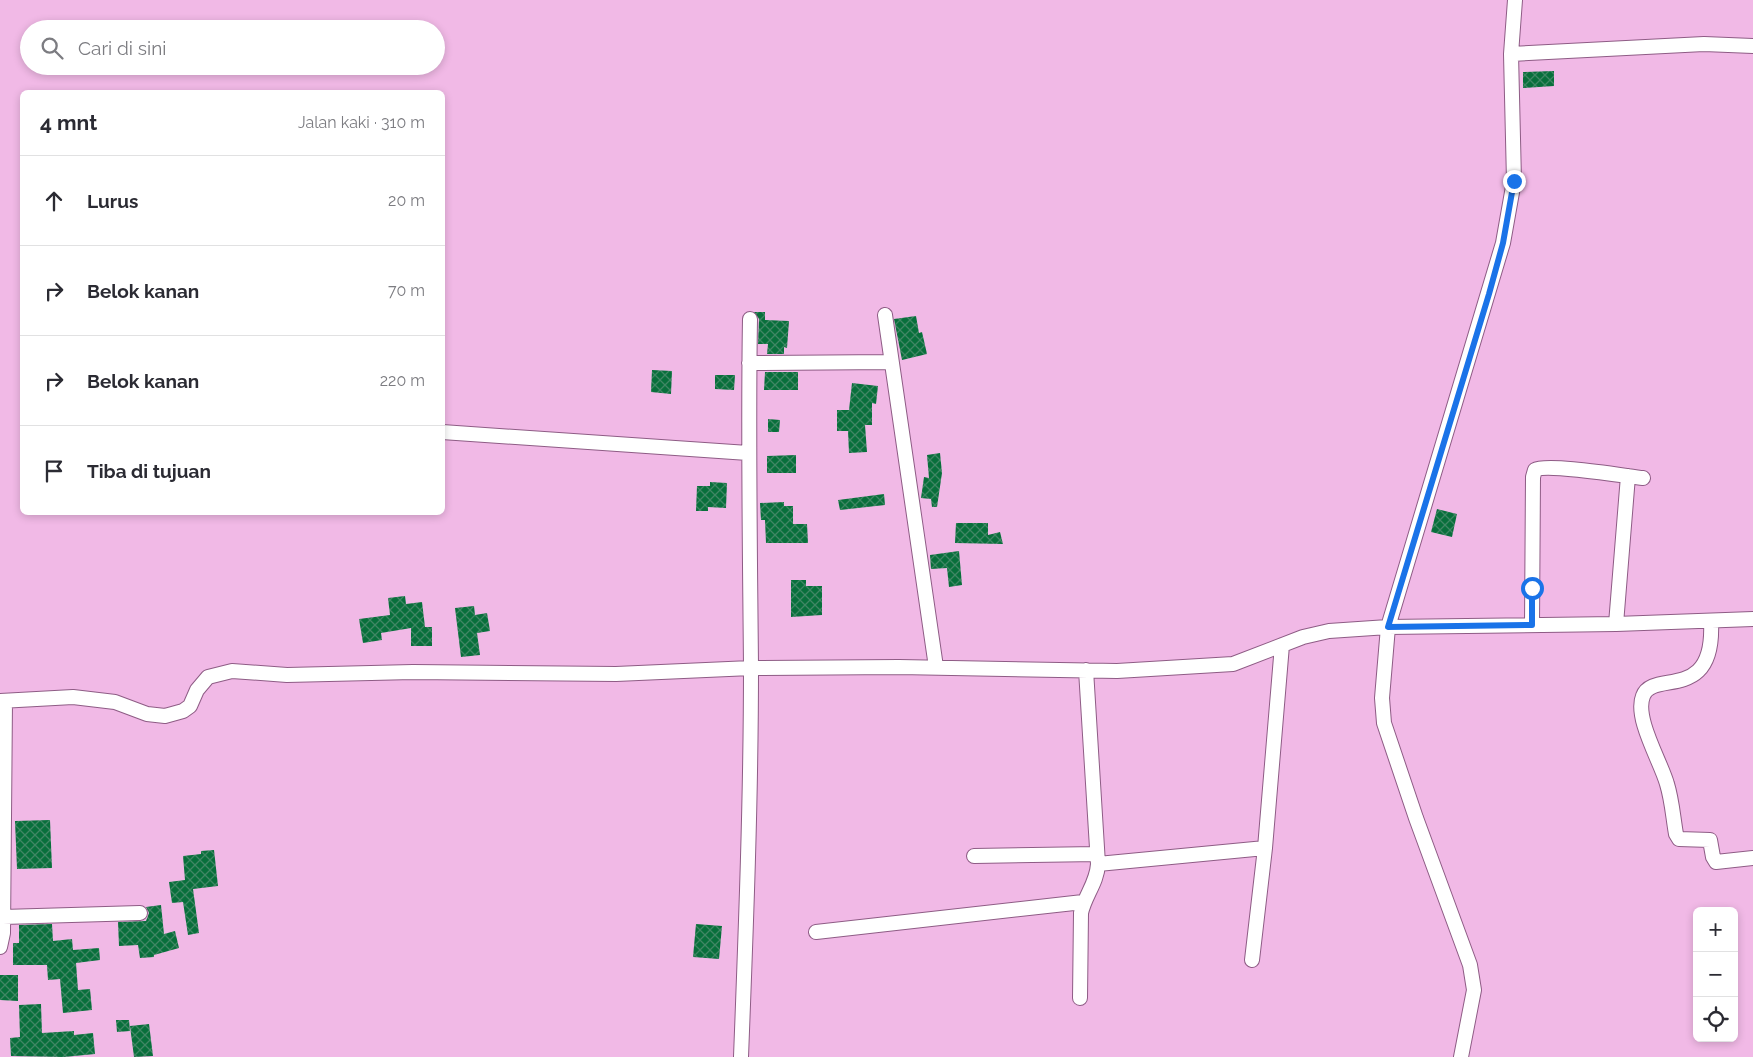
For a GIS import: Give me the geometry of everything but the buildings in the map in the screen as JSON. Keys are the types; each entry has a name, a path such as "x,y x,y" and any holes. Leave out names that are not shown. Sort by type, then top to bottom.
{"street":[{"path":"1461,1057 1474,990 1470,965 1384,724 1382,698 1388,627 1503,243 1514,181 1511,54 1515,0"},
{"path":"1511,54 1704,44 1753,46"},
{"path":"885,315 936,667"},
{"path":"741,1057 748,876 750,668 748,454 750,319"},
{"path":"749,363 891,362"},
{"path":"445,432 748,454"},
{"path":"1532,625 1533,477 1535,470 1539,467 1643,478"},
{"path":"1616,624 1628,476"},
{"path":"0,947 4,917 2,701 73,697 115,702 147,714 165,716 183,711 190,706 197,690 208,677 241,671 286,675 414,672 616,674 750,668 936,667 1117,671 1233,664 1253,658 1282,645 1329,631 1388,627 1711,622 1753,619"},
{"path":"1711,622 1711,638 1708,652 1699,672 1688,679 1651,687 1645,692 1642,698 1644,724 1667,784 1676,834 1679,839 1710,840 1712,857 1716,862 1753,858"},
{"path":"1252,960 1265,848 1282,645"},
{"path":"1080,998 1081,913 1083,902 1098,875 1086,670"},
{"path":"974,856 1097,859 1265,848"},
{"path":"816,932 1083,902"},
{"path":"4,917 140,913"}],"route":[{"path":"1514,181 1503,243 1489,294 1388,627 1532,625 1532,588"}]}
